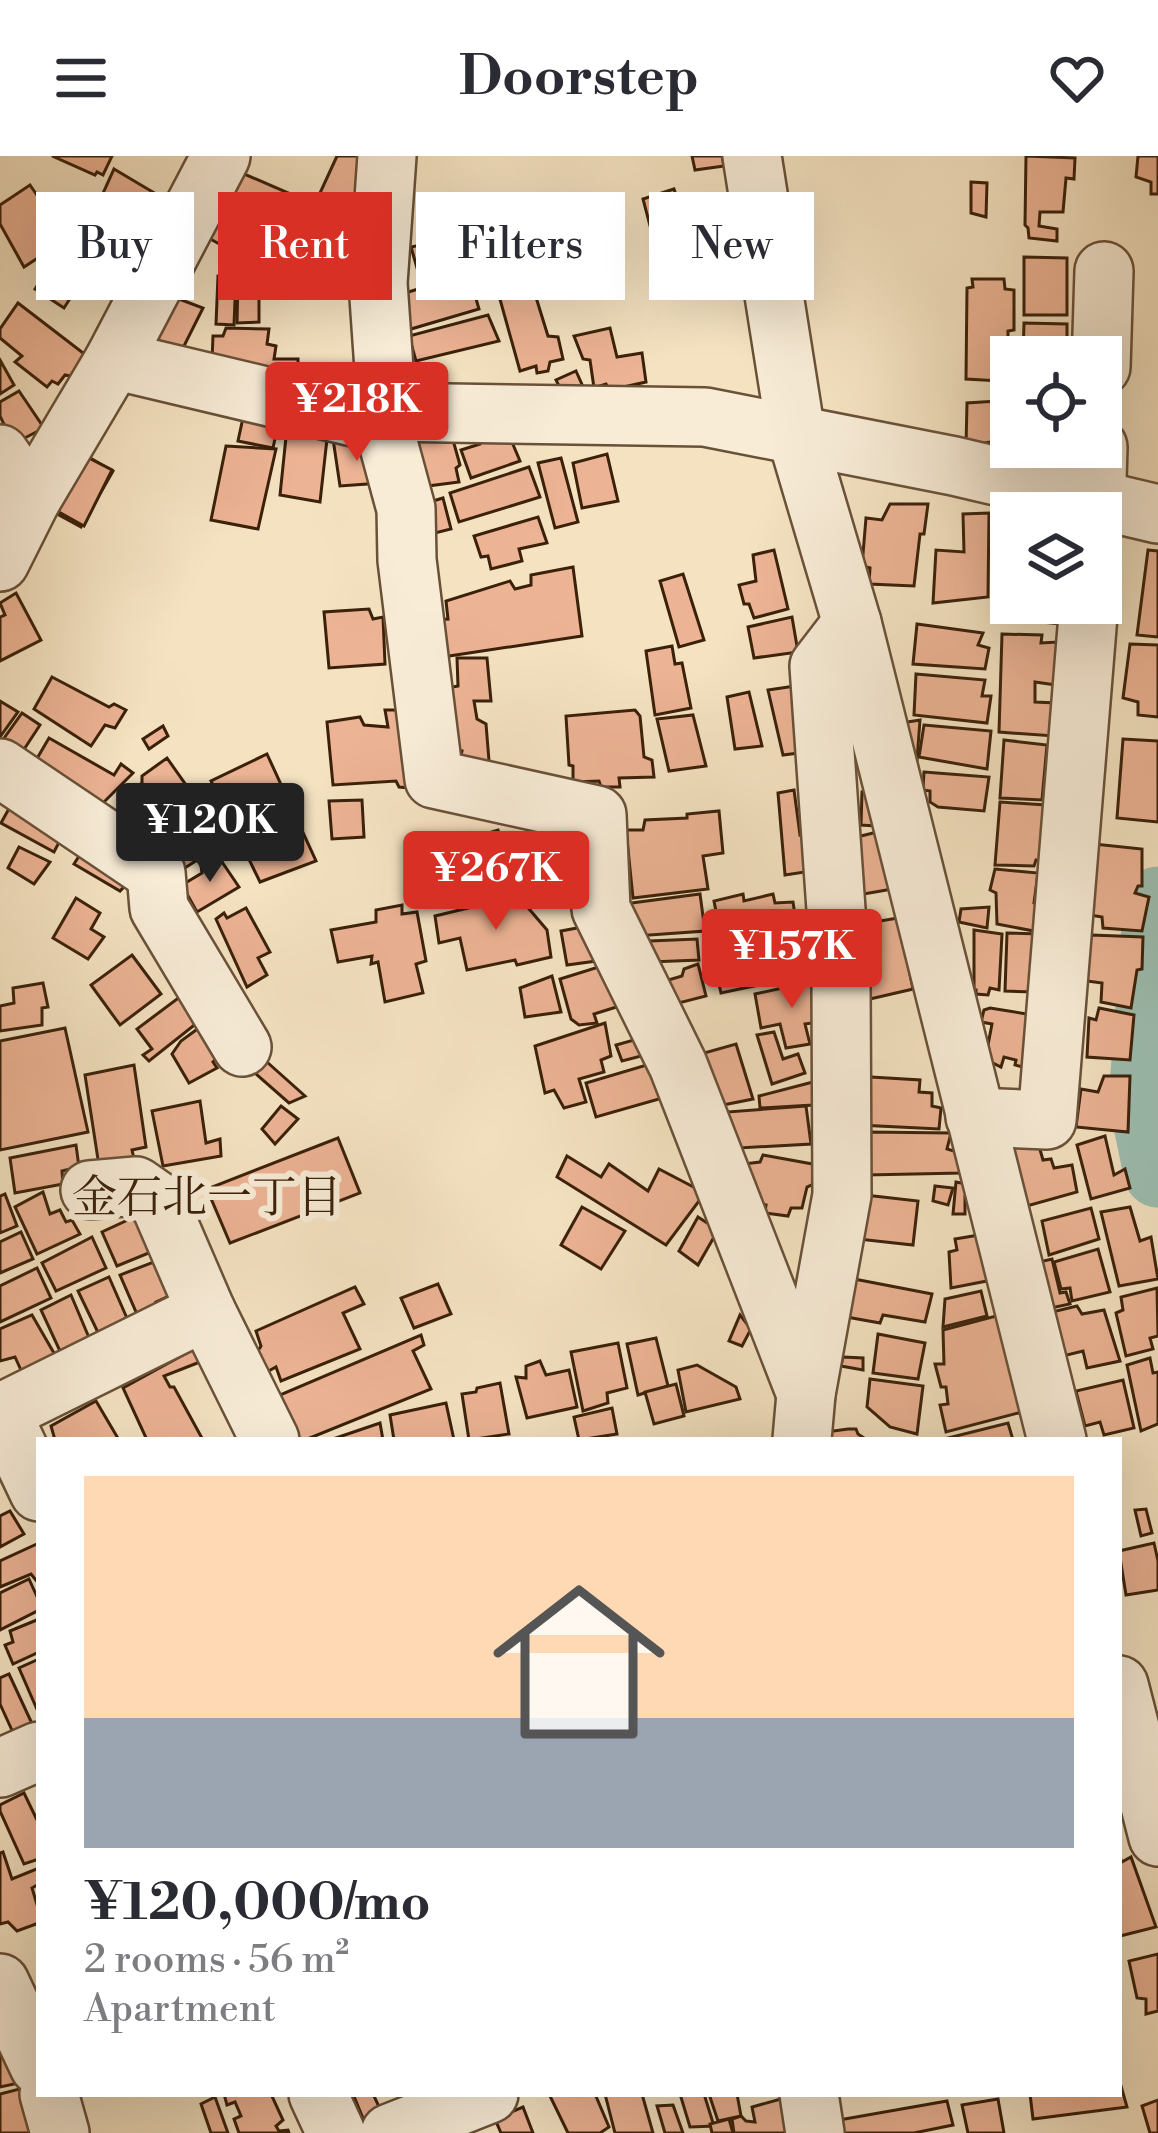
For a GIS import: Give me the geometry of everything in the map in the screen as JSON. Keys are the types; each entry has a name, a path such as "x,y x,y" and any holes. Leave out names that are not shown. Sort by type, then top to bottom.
{"street":[{"path":"0,562 114,360 220,156"},
{"path":"387,156 378,283 385,418 406,508 407,560 434,779 597,815 601,909 678,1065 801,1428"},
{"path":"752,156 796,434 852,623 1056,1437"},
{"path":"1102,336 1104,272"},
{"path":"114,360 385,418 705,417 954,466 1097,486 1158,514"},
{"path":"0,454 31,500"},
{"path":"801,1428 842,1195 841,981 819,666 852,623"},
{"path":"975,1117 1047,1120 1087,624"},
{"path":"0,768 156,873 160,908 242,1047"},
{"path":"90,1190 136,1186 159,1202 269,1437"},
{"path":"0,1413 206,1311"},
{"path":"0,1423 11,1433 36,1486"},
{"path":"1122,1700 1147,1827"},
{"path":"0,1768 36,1751"},
{"path":"0,1983 36,2060"},
{"path":"50,2097 59,2133"},
{"path":"319,2097 336,2133"},
{"path":"809,2097 815,2133"},
{"path":"390,2133 479,2110"}],"building":[{"path":"52,156 112,156 103,175 95,175"},
{"path":"337,156 379,156 367,192 320,192"},
{"path":"692,156 722,156 724,166 695,170"},
{"path":"1026,156 1075,158 1074,179 1066,178 1063,212 1040,212 1039,226 1057,229 1057,241 1029,238"},
{"path":"1138,156 1158,156 1158,194 1151,194 1151,182 1136,177"},
{"path":"228,167 286,192 218,192 218,243 194,230"},
{"path":"114,169 153,192 104,192"},
{"path":"971,182 987,183 986,217 971,213"},
{"path":"30,185 36,194 36,259 24,267 0,224 0,205"},
{"path":"1024,257 1067,258 1067,315 1024,315"},
{"path":"218,276 218,300 235,300 234,325 216,324"},
{"path":"972,279 1004,279 1005,289 1014,290 1014,330 1008,336 990,336 990,380 966,379 967,288 973,287"},
{"path":"416,290 416,300 476,300 479,309 411,329 402,294"},
{"path":"178,300 203,308 181,352 145,333"},
{"path":"238,300 259,300 259,322 237,323"},
{"path":"500,300 537,300 548,336 558,337 563,359 550,362 548,371 537,373 536,366 520,371"},
{"path":"18,303 87,356 58,384 52,381 47,387 15,362 22,356 0,338 0,329"},
{"path":"488,315 499,341 416,361 409,336"},
{"path":"1024,323 1067,324 1067,336 1024,336"},
{"path":"226,328 269,329 267,344 276,346 274,359 298,359 298,386 212,361 213,336 223,336"},
{"path":"610,328 617,357 642,353 646,382 610,390 606,384 594,388 590,360 583,359 574,336"},
{"path":"0,360 14,385 0,394"},
{"path":"576,371 584,389 566,400 556,380"},
{"path":"19,391 44,428 13,444 0,416 0,402"},
{"path":"990,401 990,442 966,446 967,403"},
{"path":"244,413 279,420 273,448 238,441"},
{"path":"305,429 328,430 320,502 280,495 286,437"},
{"path":"451,433 460,465 456,468 459,482 420,487 414,439"},
{"path":"509,435 520,461 471,478 461,450 480,444 482,437"},
{"path":"333,439 378,448 381,483 340,486"},
{"path":"226,446 276,449 258,529 211,520"},
{"path":"78,451 113,471 81,527 46,508"},
{"path":"79,453 112,470 84,526 48,506"},
{"path":"607,454 618,501 582,508 573,463"},
{"path":"561,458 578,522 555,528 538,463"},
{"path":"529,467 540,497 459,522 450,493"},
{"path":"443,498 451,529 431,534 420,505"},
{"path":"890,504 928,504 914,586 869,584 870,568 862,566 866,518 882,520"},
{"path":"989,513 988,597 933,603 936,550 964,552 963,514"},
{"path":"538,517 547,543 519,549 522,561 491,569 474,536"},
{"path":"774,550 788,609 754,618 739,585 756,581 753,555"},
{"path":"1148,550 1158,551 1158,637 1137,635"},
{"path":"573,567 582,636 436,658 432,620 448,619 446,601 510,581 515,589 531,585 531,575"},
{"path":"683,574 704,640 679,647 660,581"},
{"path":"16,593 41,640 0,661 0,617 5,615 0,603"},
{"path":"369,609 373,619 383,617 385,664 329,668 324,612"},
{"path":"792,617 798,652 754,658 748,627"},
{"path":"917,624 983,633 978,645 989,648 985,669 913,664"},
{"path":"1002,634 1042,635 1041,643 1058,642 1056,685 1035,682 1035,702 1057,703 1054,736 999,732"},
{"path":"1130,644 1158,645 1158,717 1138,715 1138,702 1123,698"},
{"path":"672,646 675,664 682,663 691,708 655,715 646,651"},
{"path":"457,658 487,658 491,701 474,701 477,719 486,724 490,773 460,760 462,751 453,749 442,689 458,686"},
{"path":"916,674 985,680 982,696 991,696 987,723 914,715"},
{"path":"52,677 109,707 114,704 126,710 115,728 105,725 91,746 34,709"},
{"path":"802,685 807,752 783,755 768,690"},
{"path":"749,692 762,746 735,749 727,697"},
{"path":"0,701 18,712 0,737"},
{"path":"385,710 413,710 422,789 399,787 396,781 333,785 327,722 360,717 364,725 388,727"},
{"path":"635,710 640,716 644,757 652,760 654,777 619,778 620,787 601,787 599,781 573,782 566,716"},
{"path":"22,713 40,725 21,754 2,741"},
{"path":"693,715 706,766 669,771 657,719"},
{"path":"920,720 917,760 911,759 901,723"},
{"path":"924,725 991,731 987,769 919,757"},
{"path":"163,726 168,736 149,749 143,739"},
{"path":"49,738 114,775 121,764 133,773 103,803 32,767"},
{"path":"1123,739 1158,741 1158,822 1117,818"},
{"path":"1004,740 1047,745 1042,800 1000,798"},
{"path":"267,754 316,861 260,882 211,781"},
{"path":"167,758 198,802 152,829 139,812 132,813 123,798"},
{"path":"924,772 989,777 984,811 938,807 930,802 930,791 923,790"},
{"path":"794,790 800,835 817,832 805,872 785,875 778,793"},
{"path":"862,792 877,792 876,826 861,825"},
{"path":"16,796 66,829 54,852 1,823"},
{"path":"362,800 364,837 332,839 329,801"},
{"path":"1000,802 1046,805 1049,863 995,865"},
{"path":"201,808 224,843 180,871 165,850 176,828"},
{"path":"719,811 723,853 703,856 708,889 633,898 626,830 643,830 645,820"},
{"path":"498,830 517,886 468,895 455,843"},
{"path":"885,830 898,888 858,895 857,837"},
{"path":"88,842 139,871 120,891 74,864"},
{"path":"1094,844 1142,849 1142,886 1135,893 1149,897 1142,931 1103,928 1102,917 1090,915"},
{"path":"19,847 50,862 34,884 8,868"},
{"path":"218,856 239,887 197,912 182,885"},
{"path":"995,869 1038,873 1034,903 1045,906 1044,933 997,924 996,893 990,890"},
{"path":"452,875 457,894 435,899 430,878"},
{"path":"700,894 705,931 636,936 624,904"},
{"path":"743,894 744,901 773,894 775,903 793,902 798,935 723,947 714,901"},
{"path":"518,896 547,930 551,957 467,970 460,938 439,943 435,916"},
{"path":"76,898 100,913 91,929 104,937 88,959 53,938"},
{"path":"402,905 402,914 417,912 426,961 416,964 423,993 385,1002 378,962 371,964 372,956 338,962 331,930 376,922 376,910"},
{"path":"989,907 987,928 959,922 961,909"},
{"path":"246,908 270,952 258,958 267,975 247,987 216,919"},
{"path":"898,918 913,989 870,999 862,975 872,974 862,937 880,932 880,921"},
{"path":"593,925 604,960 567,965 561,931"},
{"path":"974,930 1002,934 999,990 990,988 988,995 974,990"},
{"path":"1007,933 1039,934 1034,992 1005,991"},
{"path":"1091,935 1143,937 1142,969 1137,970 1131,1008 1101,1002 1102,983 1087,981"},
{"path":"697,939 699,960 650,962 650,941"},
{"path":"772,951 776,961 810,954 815,973 721,993 714,962"},
{"path":"132,955 161,994 120,1025 91,985"},
{"path":"608,964 626,1004 594,1014 597,1023 579,1025 571,1019 560,979"},
{"path":"698,964 706,996 671,1005 665,981"},
{"path":"552,976 561,1012 525,1017 520,988"},
{"path":"819,980 826,1021 805,1024 810,1044 786,1048 780,1024 761,1028 755,994"},
{"path":"43,983 48,1007 42,1008 42,1025 0,1031 0,1006 14,1003 13,988"},
{"path":"189,990 207,1015 149,1061 143,1055 152,1049 137,1029"},
{"path":"1099,1008 1134,1015 1130,1060 1087,1057 1089,1018 1096,1020"},
{"path":"984,1010 1039,1016 1034,1070 1004,1057 1001,1067 991,1062 992,1024 981,1022"},
{"path":"207,1022 225,1050 213,1062 217,1068 189,1083 172,1054"},
{"path":"605,1023 611,1056 601,1060 604,1072 579,1079 586,1102 564,1108 554,1090 545,1093 535,1046"},
{"path":"65,1028 88,1132 0,1150 0,1041"},
{"path":"774,1032 783,1059 798,1054 805,1073 772,1084 757,1035"},
{"path":"648,1036 653,1053 622,1061 616,1045"},
{"path":"736,1044 753,1099 713,1107 697,1055"},
{"path":"258,1054 305,1096 289,1103 247,1066"},
{"path":"660,1061 673,1095 596,1117 586,1083"},
{"path":"134,1065 146,1147 132,1150 135,1163 99,1166 85,1075"},
{"path":"1104,1076 1130,1076 1128,1132 1076,1127 1081,1089 1098,1092"},
{"path":"871,1077 920,1080 919,1092 932,1093 932,1106 941,1108 939,1129 859,1125"},
{"path":"813,1082 813,1105 760,1108 759,1096"},
{"path":"200,1101 206,1143 220,1139 221,1156 163,1166 152,1111"},
{"path":"281,1106 298,1119 275,1144 262,1129"},
{"path":"806,1106 811,1144 739,1148 727,1112"},
{"path":"867,1132 951,1133 947,1149 964,1154 962,1173 866,1175"},
{"path":"1105,1136 1114,1175 1125,1169 1130,1188 1091,1199 1077,1145"},
{"path":"338,1138 360,1193 230,1243 207,1189"},
{"path":"1037,1139 1043,1160 1051,1159 1054,1168 1072,1165 1077,1192 1027,1206 1009,1144"},
{"path":"76,1145 79,1167 62,1171 63,1184 15,1193 10,1158"},
{"path":"763,1155 818,1165 802,1208 791,1208 788,1216 765,1213 766,1205 739,1200 743,1164 760,1162"},
{"path":"567,1156 601,1177 609,1164 648,1191 659,1169 705,1193 666,1245 557,1177"},
{"path":"956,1182 971,1185 974,1199 965,1197 965,1214 953,1214"},
{"path":"935,1186 953,1188 948,1205 933,1201"},
{"path":"43,1192 50,1214 60,1210 80,1234 37,1254 15,1207"},
{"path":"5,1194 17,1226 0,1233 0,1196"},
{"path":"865,1195 918,1201 913,1245 858,1239"},
{"path":"582,1207 625,1231 601,1269 561,1245"},
{"path":"1130,1207 1140,1241 1151,1237 1158,1279 1119,1286 1101,1212"},
{"path":"1091,1208 1099,1239 1049,1255 1042,1221"},
{"path":"143,1213 161,1248 117,1266 102,1232"},
{"path":"698,1217 718,1230 698,1265 679,1251"},
{"path":"21,1232 33,1259 0,1273 0,1242"},
{"path":"979,1235 992,1280 951,1288 949,1252 957,1250 955,1239"},
{"path":"92,1237 106,1268 56,1291 42,1263"},
{"path":"1098,1249 1110,1292 1072,1301 1070,1288 1061,1289 1054,1262"},
{"path":"164,1258 169,1296 156,1302 163,1320 143,1328 120,1275"},
{"path":"1052,1259 1060,1293 1066,1292 1070,1304 1051,1308 1039,1262"},
{"path":"37,1268 51,1298 0,1322 0,1286"},
{"path":"109,1277 133,1332 104,1345 78,1291"},
{"path":"849,1278 932,1294 925,1322 883,1315 880,1323 841,1316"},
{"path":"438,1284 451,1314 414,1328 401,1298"},
{"path":"355,1287 364,1304 343,1313 360,1349 281,1381 276,1367 265,1373 256,1354 261,1346 256,1331"},
{"path":"1157,1288 1158,1336 1150,1338 1153,1349 1126,1356 1116,1313 1123,1310 1121,1297"},
{"path":"981,1291 987,1316 943,1327 945,1299"},
{"path":"71,1295 93,1347 65,1362 41,1310"},
{"path":"1077,1306 1082,1314 1104,1310 1120,1361 1087,1368 1083,1351 1063,1356 1052,1312"},
{"path":"32,1315 62,1367 25,1379 15,1357 0,1361 0,1329"},
{"path":"740,1315 751,1329 742,1346 729,1341"},
{"path":"996,1316 1022,1412 946,1432 940,1405 948,1404 946,1387 941,1387 935,1364 944,1364 943,1330"},
{"path":"878,1334 925,1343 918,1379 873,1373"},
{"path":"421,1335 424,1345 413,1351 431,1389 312,1437 299,1437 268,1400"},
{"path":"656,1338 668,1386 638,1395 627,1344"},
{"path":"205,1343 210,1358 164,1376 201,1437 146,1437 123,1388"},
{"path":"618,1343 627,1388 607,1393 608,1403 583,1411 571,1352"},
{"path":"843,1357 863,1358 863,1370 841,1366"},
{"path":"1150,1358 1153,1373 1158,1372 1158,1424 1141,1431 1127,1365"},
{"path":"540,1361 546,1375 569,1370 577,1407 527,1418 516,1377 526,1378 526,1366"},
{"path":"697,1365 736,1387 740,1399 686,1412 678,1370"},
{"path":"870,1379 923,1386 917,1434 890,1427 867,1407"},
{"path":"1123,1380 1134,1428 1104,1435 1100,1422 1085,1426 1076,1391"},
{"path":"500,1383 509,1434 469,1437 462,1394"},
{"path":"676,1384 684,1416 654,1424 645,1392"},
{"path":"96,1401 117,1437 54,1437 51,1426"},
{"path":"446,1403 453,1437 394,1437 390,1415"},
{"path":"612,1408 617,1434 578,1437 574,1417"},
{"path":"380,1423 382,1437 339,1437"},
{"path":"1008,1423 1012,1437 952,1437"},
{"path":"856,1429 862,1437 826,1437 826,1432"},
{"path":"1146,1509 1152,1533 1141,1536 1135,1510"},
{"path":"10,1511 24,1534 0,1547 0,1516"},
{"path":"1154,1543 1158,1590 1126,1595 1122,1550"},
{"path":"36,1544 36,1580 31,1574 0,1587 0,1561"},
{"path":"29,1579 36,1594 36,1612 0,1630 0,1593"},
{"path":"36,1620 36,1653 13,1664 5,1645 13,1642 10,1631"},
{"path":"36,1660 36,1707 19,1668"},
{"path":"9,1674 35,1730 16,1739 0,1704 0,1678"},
{"path":"24,1793 36,1818 36,1860 24,1864 0,1805"},
{"path":"0,1853 12,1879 36,1869 32,1888 36,1924 17,1931 8,1922 0,1924"},
{"path":"1131,1857 1156,1927 1122,1936 1122,1862"},
{"path":"1158,1954 1158,2011 1146,2014 1146,1999 1137,1998 1129,1961"},
{"path":"0,2042 28,2081 0,2087"},
{"path":"31,2086 40,2133 0,2133 0,2094"},
{"path":"1122,2090 1127,2107 1033,2119 1030,2097 1122,2097"},
{"path":"215,2097 228,2133 211,2133 201,2104"},
{"path":"225,2097 272,2097 283,2120 276,2126 289,2133 239,2133 234,2119 241,2116 235,2102 227,2105"},
{"path":"354,2097 374,2097 383,2115 365,2123"},
{"path":"550,2097 596,2097 609,2127 600,2133 568,2133"},
{"path":"606,2097 643,2097 653,2133 615,2133"},
{"path":"681,2097 705,2097 714,2126 690,2127"},
{"path":"710,2097 738,2097 741,2116 718,2121"},
{"path":"795,2097 804,2133 734,2133 732,2119 741,2116 755,2122 752,2107"},
{"path":"998,2099 1004,2133 968,2133 962,2105"},
{"path":"1158,2100 1158,2133 1150,2133 1142,2106"},
{"path":"947,2101 953,2125 914,2133 840,2133 839,2120"},
{"path":"673,2105 683,2133 665,2133 657,2106"},
{"path":"523,2107 533,2133 501,2133 495,2119"},
{"path":"729,2119 733,2133 712,2133 710,2124"}],"waterway":[{"path":"1158,901 1143,1100 1158,1173"}],"district":[{"name":"金石北一丁目","path":"207,1196"}]}
